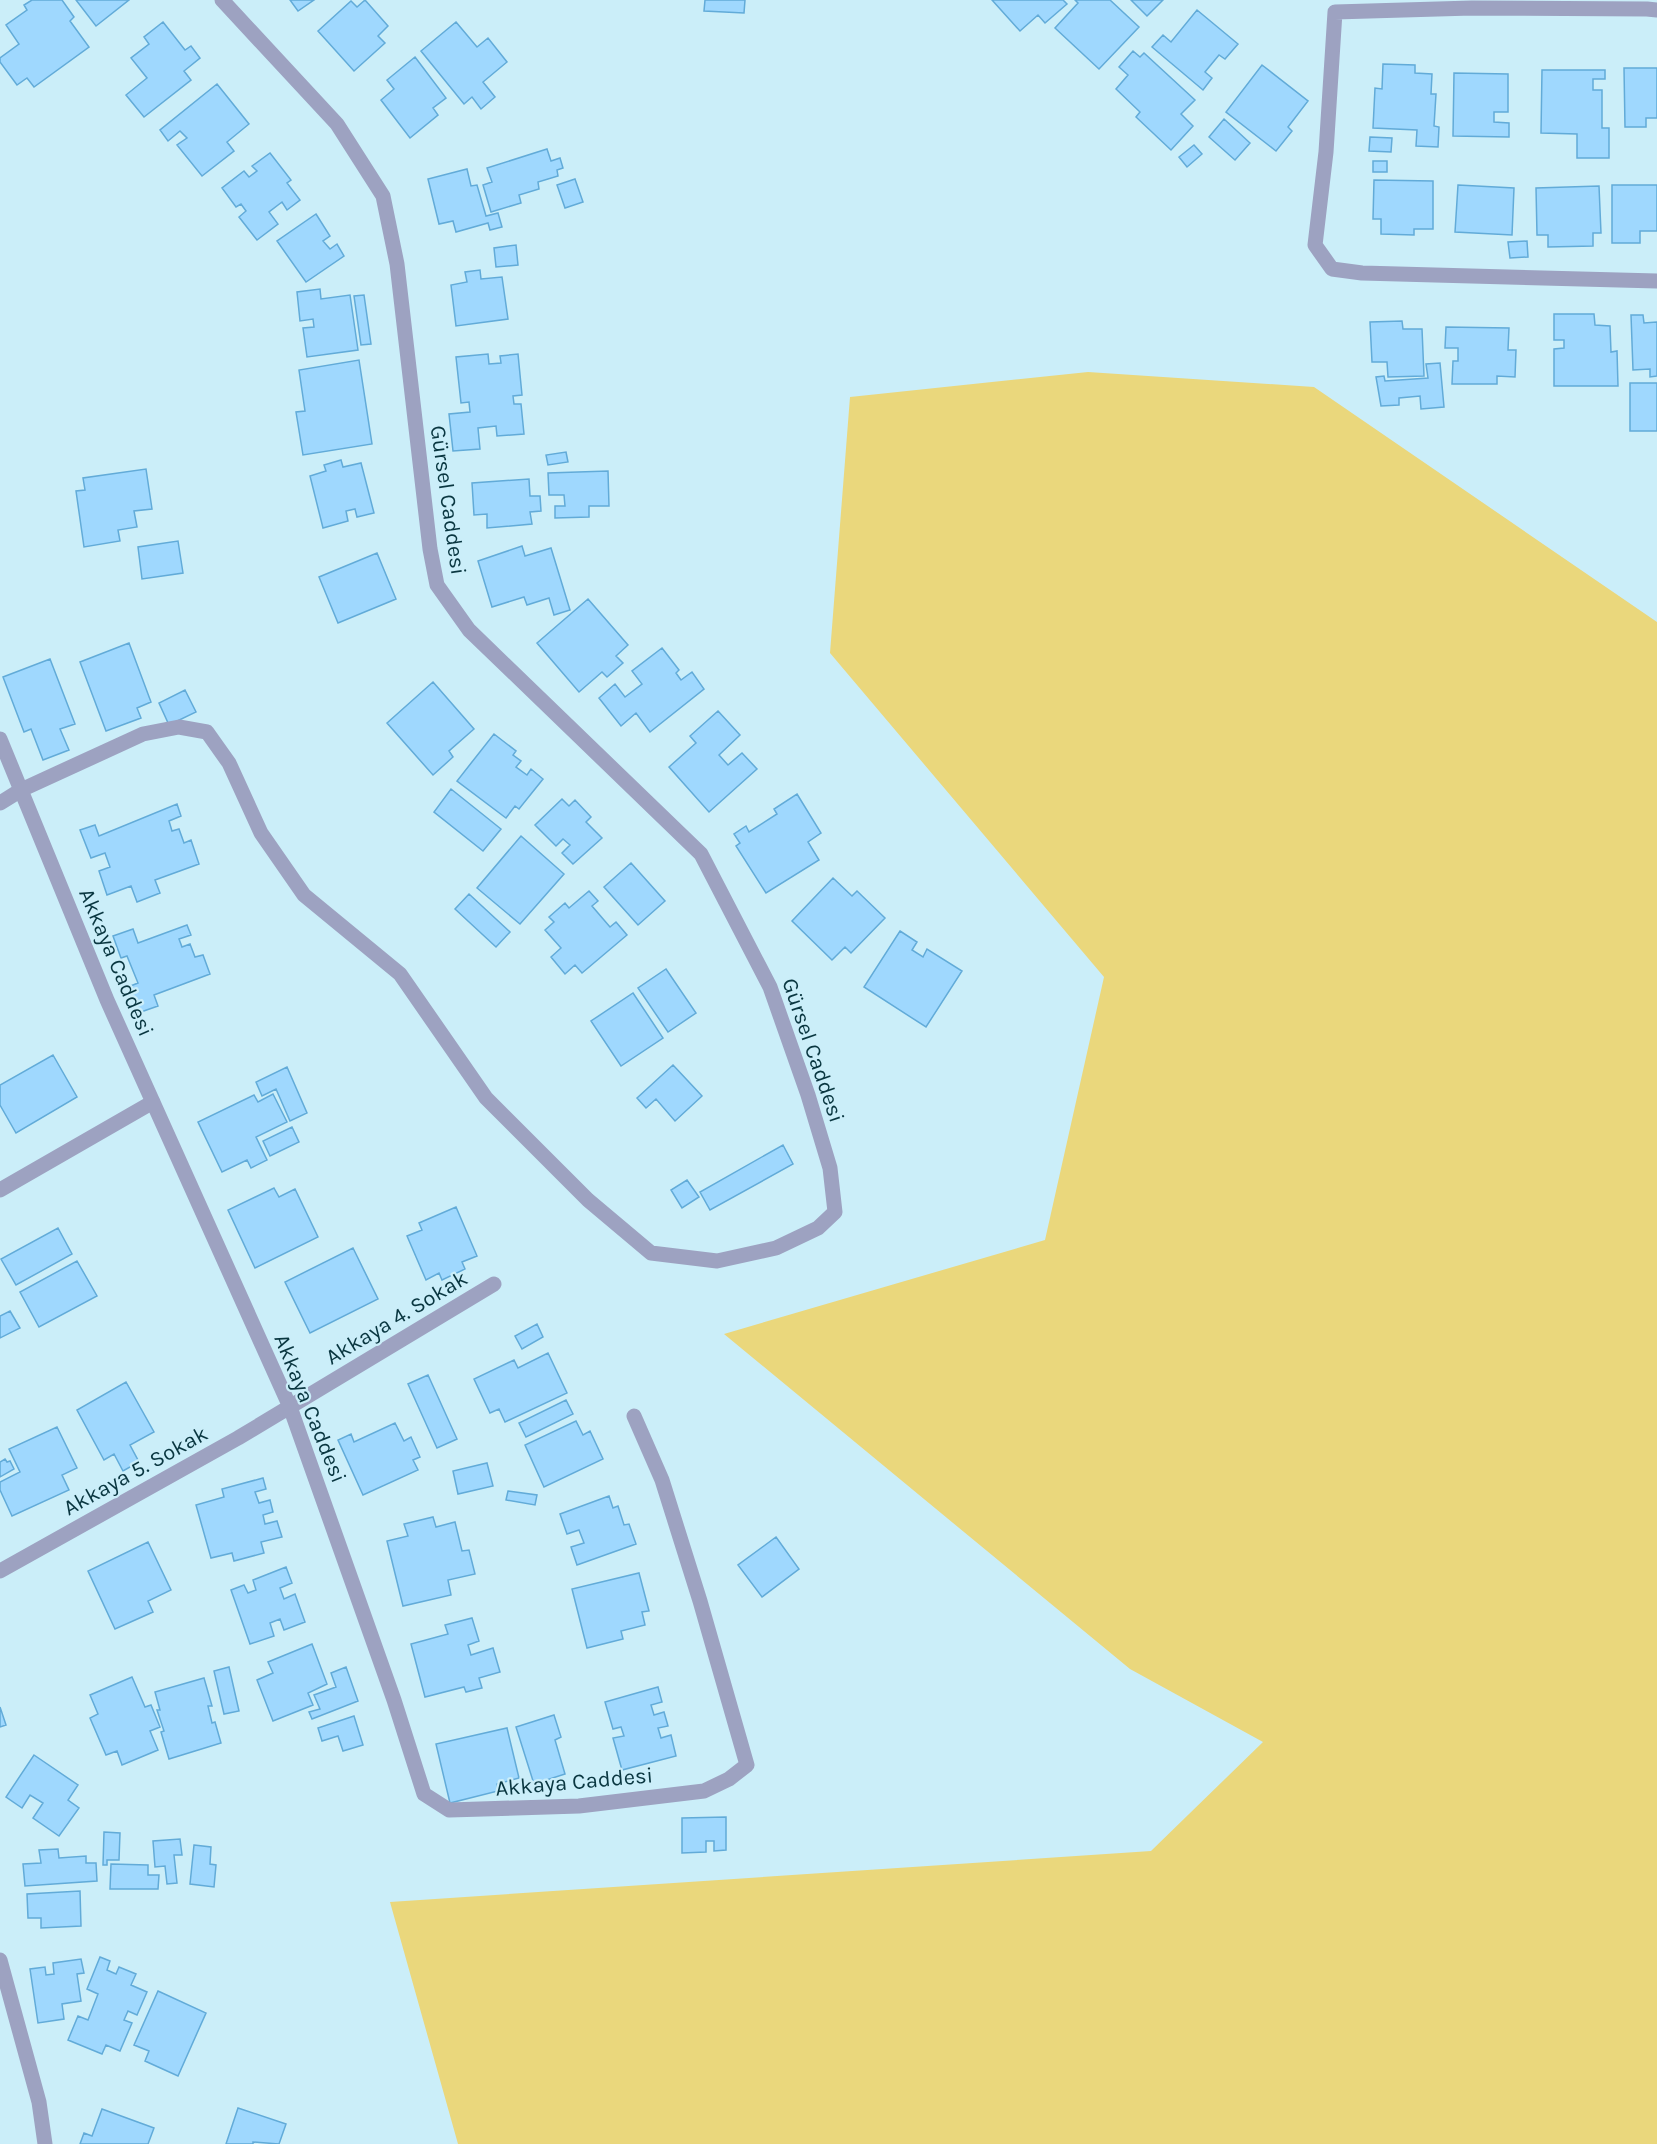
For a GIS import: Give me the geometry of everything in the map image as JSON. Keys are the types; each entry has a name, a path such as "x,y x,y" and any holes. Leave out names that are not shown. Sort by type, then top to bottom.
{"street":[{"name":"Gürsel Caddesi","path":"21,790 143,734 179,728 207,732 229,763 261,833 304,895 400,974 486,1098 588,1200 651,1253 717,1261 776,1248 819,1228 835,1212 830,1168 808,1095 770,987 701,854 468,630 437,585 430,549 397,264 383,195 337,124 222,0"},
{"path":"1657,10 1470,4 1330,6 1326,152 1315,245 1332,269 1362,273 1657,281"},
{"name":"Akkaya Caddesi","path":"0,739 107,1000 290,1407 394,1700 424,1794 449,1810 579,1806 704,1791 729,1779 747,1765 703,1611 662,1480 634,1416"},
{"path":"0,803 21,790"},
{"path":"0,1190 153,1102"},
{"name":"Akkaya 4. Sokak","path":"290,1407 494,1284"},
{"name":"Akkaya 5. Sokak","path":"0,1571 290,1407"},
{"path":"0,1960 4,1988 39,2102 45,2144"}],"shaded area":[{"path":"1088,372 1314,387 1657,622 1657,2144 458,2144 390,1902 1151,1851 1263,1742 1130,1669 724,1334 1045,1240 1104,977 830,653 850,397"}],"building":[{"path":"32,0 62,0 74,17 70,21 89,47 34,87 27,78 17,85 0,62 0,58 19,44 6,25 27,10 24,5"},
{"path":"76,0 129,0 96,26"},
{"path":"290,0 314,0 298,11"},
{"path":"365,0 388,26 378,36 385,43 354,71 318,31 351,1 357,7"},
{"path":"705,0 745,0 744,13 704,11"},
{"path":"992,0 1063,0 1067,4 1045,23 1038,15 1020,31"},
{"path":"1075,0 1110,0 1139,27 1099,69 1055,28 1078,3"},
{"path":"1131,0 1163,0 1147,16"},
{"path":"1197,10 1238,44 1225,59 1219,55 1205,72 1212,78 1203,90 1152,47 1163,35 1171,42"},
{"path":"163,22 185,50 191,46 200,58 184,71 191,80 144,117 126,95 147,78 131,58 149,44 144,37"},
{"path":"456,22 477,47 488,38 507,62 483,82 495,97 481,109 472,97 464,104 421,51"},
{"path":"1133,51 1140,57 1144,53 1195,100 1181,114 1193,126 1171,150 1136,117 1140,112 1116,89 1128,75 1119,67"},
{"path":"415,57 446,98 433,108 438,115 410,138 381,100 394,89 387,80"},
{"path":"1383,64 1415,65 1415,73 1432,74 1431,94 1436,94 1434,126 1439,127 1438,147 1416,146 1417,130 1373,128 1375,88 1382,89"},
{"path":"1262,65 1308,101 1288,127 1292,131 1276,151 1226,112"},
{"path":"1624,68 1657,68 1657,118 1646,118 1646,127 1625,127"},
{"path":"1542,70 1605,70 1605,79 1593,79 1593,90 1602,90 1602,128 1609,128 1609,158 1577,158 1577,134 1541,133"},
{"path":"1454,73 1508,74 1508,112 1494,112 1494,122 1509,123 1509,137 1453,136"},
{"path":"217,84 249,124 227,142 234,151 202,176 177,145 187,138 180,131 168,141 160,130"},
{"path":"1224,119 1250,143 1235,160 1209,137"},
{"path":"1370,137 1392,138 1391,152 1369,151"},
{"path":"1194,145 1202,154 1187,167 1179,157"},
{"path":"547,149 551,161 560,158 563,168 557,170 558,176 538,182 539,189 519,195 521,203 491,212 483,185 492,182 487,168"},
{"path":"270,153 291,180 287,183 300,200 287,210 282,202 269,212 278,224 257,240 239,217 246,211 241,204 236,207 222,188 244,171 249,177 257,171 252,166"},
{"path":"1373,161 1387,161 1387,172 1373,172"},
{"path":"467,169 471,186 477,185 486,216 498,213 502,227 490,230 488,223 456,232 453,221 439,224 428,179"},
{"path":"575,179 583,202 565,208 557,185"},
{"path":"1374,180 1433,181 1433,229 1414,229 1414,235 1381,234 1381,219 1373,219"},
{"path":"1458,185 1514,188 1512,235 1455,232"},
{"path":"1612,185 1657,185 1657,231 1640,231 1640,243 1612,243"},
{"path":"1599,186 1601,233 1593,233 1593,246 1548,247 1548,235 1537,235 1536,188"},
{"path":"316,214 330,236 323,241 330,249 337,244 344,256 306,282 277,241"},
{"path":"1527,241 1528,257 1510,258 1508,242"},
{"path":"516,245 518,265 496,267 494,248"},
{"path":"480,270 481,279 502,277 508,319 456,326 451,285 467,282 465,272"},
{"path":"320,289 321,299 350,295 358,350 307,357 303,328 314,327 313,319 300,321 297,292"},
{"path":"364,295 371,344 361,345 354,296"},
{"path":"1554,314 1594,314 1595,325 1610,326 1611,352 1617,351 1618,386 1554,386 1554,349 1564,348 1564,340 1554,340"},
{"path":"1631,315 1643,315 1644,323 1657,322 1657,376 1650,377 1650,369 1633,370"},
{"path":"1402,321 1403,329 1422,329 1424,376 1388,377 1387,362 1372,362 1370,322"},
{"path":"1446,327 1509,328 1508,350 1516,350 1515,377 1497,376 1497,384 1452,384 1453,361 1458,361 1458,348 1445,348"},
{"path":"488,354 489,364 501,363 500,356 518,354 522,395 513,396 514,404 521,404 524,434 497,436 496,426 478,428 480,449 453,451 449,414 470,412 469,402 461,403 456,357"},
{"path":"359,360 372,444 303,455 296,412 305,411 299,370"},
{"path":"1440,363 1444,407 1421,409 1420,396 1399,398 1399,405 1381,406 1376,377 1384,376 1385,381 1428,378 1426,364"},
{"path":"1630,383 1657,383 1657,431 1630,431"},
{"path":"566,452 568,462 548,465 546,455"},
{"path":"341,460 343,467 361,463 374,513 357,517 355,509 346,511 348,521 323,528 310,476 326,471 324,465"},
{"path":"146,469 152,509 134,511 137,527 118,530 120,541 84,547 76,491 85,490 83,478"},
{"path":"608,471 609,506 589,506 589,517 555,518 555,506 565,506 564,495 549,495 548,473"},
{"path":"529,479 530,496 540,496 541,511 530,512 532,524 487,528 487,514 474,515 472,483"},
{"path":"178,541 183,573 142,579 138,547"},
{"path":"522,546 525,556 551,548 570,610 554,615 549,598 527,605 524,597 492,607 478,561"},
{"path":"377,553 396,599 338,623 319,577"},
{"path":"588,599 628,645 616,656 623,663 607,677 602,672 579,692 537,643"},
{"path":"129,643 151,702 137,708 141,718 106,731 80,662"},
{"path":"662,648 679,670 676,673 681,680 692,672 704,689 650,732 636,713 621,726 599,698 615,684 625,697 642,684 632,671"},
{"path":"50,659 75,724 60,729 69,750 43,760 31,729 24,732 3,677"},
{"path":"433,682 474,729 449,751 453,757 433,775 387,723"},
{"path":"185,690 196,712 169,725 159,703"},
{"path":"718,711 740,735 719,755 728,765 742,753 757,769 709,812 669,767 696,743 690,736"},
{"path":"494,734 516,751 513,755 521,761 516,767 527,775 531,769 543,779 519,809 515,806 506,818 457,781"},
{"path":"451,789 501,829 483,851 434,812"},
{"path":"797,794 821,833 808,842 819,860 766,893 736,846 740,843 734,834 746,826 749,832 777,814 774,809"},
{"path":"562,799 569,806 575,800 591,817 586,822 602,838 573,864 562,853 570,845 563,839 556,846 535,825"},
{"path":"177,804 181,816 169,821 172,831 179,829 184,843 191,840 199,864 155,880 160,893 137,902 131,886 107,895 99,871 110,867 105,853 91,858 80,830 95,825 99,836"},
{"path":"521,836 564,874 520,924 477,888"},
{"path":"631,863 665,901 638,925 604,887"},
{"path":"833,878 852,896 857,891 885,918 851,953 845,947 832,960 792,921"},
{"path":"589,891 598,901 592,906 610,927 616,922 627,935 582,973 575,965 565,974 551,957 561,948 545,930 554,922 549,917 565,903 569,908"},
{"path":"469,894 510,932 496,947 455,909"},
{"path":"187,925 191,935 179,939 182,947 190,944 195,957 203,955 210,974 154,995 158,1006 138,1013 128,987 138,983 127,956 121,958 113,936 133,929 138,943"},
{"path":"900,931 917,942 912,950 923,957 927,949 962,971 926,1027 864,987"},
{"path":"666,969 696,1013 668,1032 638,988"},
{"path":"633,993 663,1038 621,1066 591,1021"},
{"path":"53,1055 77,1097 16,1133 0,1105 0,1085"},
{"path":"673,1065 702,1096 675,1121 656,1099 646,1108 637,1098"},
{"path":"287,1067 307,1113 290,1121 276,1089 262,1096 256,1082"},
{"path":"273,1094 287,1122 256,1137 267,1160 251,1168 247,1160 222,1172 198,1122 254,1095 258,1102"},
{"path":"292,1127 299,1142 270,1156 263,1141"},
{"path":"783,1145 793,1164 710,1210 700,1192"},
{"path":"687,1180 699,1197 682,1208 671,1190"},
{"path":"274,1188 279,1197 295,1189 318,1237 255,1268 228,1210"},
{"path":"456,1207 477,1256 462,1262 465,1269 442,1280 439,1273 426,1280 407,1236 422,1230 419,1223"},
{"path":"58,1228 72,1254 16,1285 1,1259"},
{"path":"353,1248 378,1299 310,1333 285,1282"},
{"path":"77,1261 97,1296 39,1327 20,1292"},
{"path":"10,1311 20,1328 0,1338 0,1316"},
{"path":"537,1324 543,1337 522,1349 515,1336"},
{"path":"548,1353 567,1393 505,1422 499,1409 490,1413 474,1379 514,1360 518,1368"},
{"path":"428,1375 457,1439 437,1448 408,1384"},
{"path":"126,1382 154,1432 130,1445 139,1462 123,1471 114,1454 104,1460 77,1410"},
{"path":"566,1400 573,1414 526,1437 519,1423"},
{"path":"576,1421 583,1435 590,1431 603,1459 544,1487 525,1445"},
{"path":"395,1423 404,1441 411,1437 420,1457 413,1460 418,1470 363,1495 338,1440 351,1434 354,1442"},
{"path":"57,1427 77,1468 62,1475 69,1490 12,1516 0,1490 0,1482 20,1472 9,1449"},
{"path":"5,1459 7,1462 10,1461 14,1469 0,1477 0,1462"},
{"path":"487,1463 493,1486 458,1494 453,1471"},
{"path":"263,1478 266,1489 255,1492 259,1503 270,1500 273,1512 263,1515 265,1524 277,1521 282,1537 261,1542 264,1553 234,1561 232,1553 211,1558 196,1505 224,1497 222,1489"},
{"path":"508,1491 537,1495 535,1505 506,1500"},
{"path":"609,1496 613,1508 618,1506 624,1525 629,1524 636,1544 577,1565 571,1547 584,1543 579,1530 567,1534 560,1514"},
{"path":"433,1517 436,1527 455,1522 462,1551 469,1550 475,1574 448,1580 451,1595 403,1606 387,1541 408,1536 404,1524"},
{"path":"776,1537 799,1569 762,1597 738,1565"},
{"path":"148,1542 171,1590 148,1601 153,1612 115,1629 88,1571"},
{"path":"286,1567 292,1583 280,1588 284,1599 295,1594 305,1622 284,1630 280,1619 270,1623 274,1636 250,1644 231,1590 244,1585 248,1593 256,1590 253,1580"},
{"path":"639,1573 649,1611 642,1612 645,1625 621,1631 623,1639 587,1648 572,1589"},
{"path":"472,1618 479,1641 468,1645 471,1655 493,1648 500,1672 479,1678 482,1688 466,1692 464,1687 425,1697 411,1644 448,1634 445,1625"},
{"path":"312,1644 327,1684 308,1693 313,1705 273,1721 257,1680 273,1673 268,1662"},
{"path":"229,1667 239,1711 224,1714 214,1671"},
{"path":"346,1667 358,1701 312,1719 309,1712 320,1709 314,1695 336,1687 331,1673"},
{"path":"132,1677 145,1707 151,1705 160,1727 150,1731 158,1750 122,1765 117,1751 106,1755 90,1718 98,1714 90,1695"},
{"path":"204,1678 212,1706 208,1706 212,1723 215,1722 221,1743 169,1759 161,1732 164,1731 157,1710 160,1710 155,1692"},
{"path":"658,1687 662,1702 651,1705 654,1715 664,1712 668,1726 658,1728 661,1738 671,1735 676,1756 622,1770 613,1738 624,1736 621,1727 613,1729 605,1702"},
{"path":"0,1707 6,1725 0,1727"},
{"path":"554,1715 561,1737 555,1740 565,1774 534,1784 516,1727"},
{"path":"354,1716 363,1745 343,1751 338,1736 322,1741 318,1728"},
{"path":"507,1728 519,1778 497,1784 498,1791 450,1803 436,1744"},
{"path":"34,1755 78,1785 68,1800 79,1808 59,1836 33,1818 43,1803 30,1795 22,1808 6,1797"},
{"path":"726,1817 726,1850 714,1851 714,1841 706,1841 706,1852 682,1853 682,1818"},
{"path":"104,1832 120,1833 119,1860 107,1860 107,1865 103,1865"},
{"path":"180,1839 182,1855 174,1855 177,1883 167,1884 165,1866 155,1867 153,1841"},
{"path":"194,1845 211,1847 210,1864 216,1865 214,1887 190,1884"},
{"path":"58,1849 59,1858 86,1856 86,1863 96,1863 97,1881 25,1886 23,1864 41,1863 39,1850"},
{"path":"111,1864 148,1865 148,1875 159,1875 158,1889 110,1889"},
{"path":"80,1891 81,1926 41,1928 41,1918 28,1918 27,1894"},
{"path":"100,1957 110,1961 107,1970 116,1974 119,1967 136,1974 131,1985 147,1992 137,2015 128,2011 124,2020 132,2023 120,2051 106,2045 102,2054 68,2040 78,2016 88,2020 98,1994 87,1989"},
{"path":"81,1959 84,1973 77,1974 81,2001 62,2004 64,2019 38,2023 30,1969 45,1967 46,1975 54,1974 53,1963"},
{"path":"158,1991 206,2013 178,2076 145,2061 149,2051 134,2045"},
{"path":"238,2108 286,2124 279,2144 253,2142 253,2144 226,2144"},
{"path":"102,2109 154,2128 148,2144 80,2144 84,2133 92,2136"}]}
